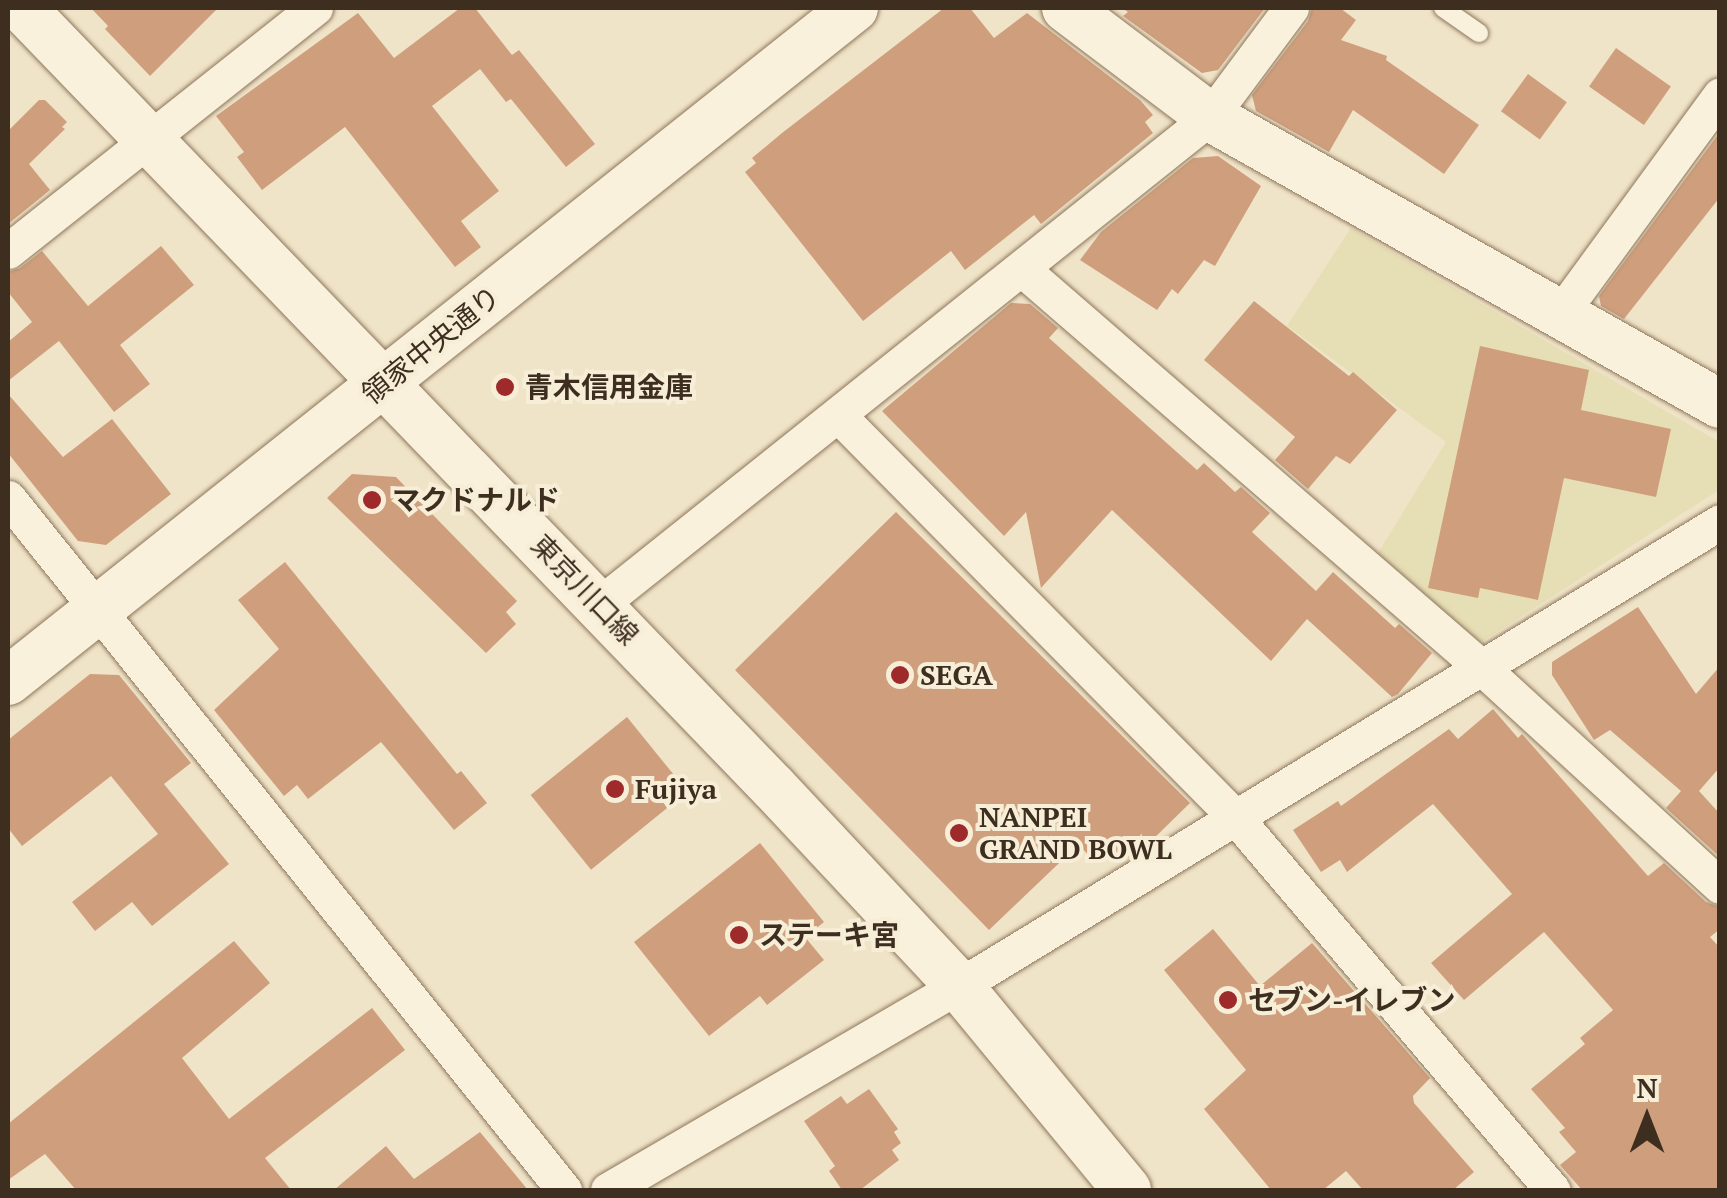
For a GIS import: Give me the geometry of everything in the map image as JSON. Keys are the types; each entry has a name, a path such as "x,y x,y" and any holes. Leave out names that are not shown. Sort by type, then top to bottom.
{"street":[{"name":"東京川口線","path":"22,8 381,384 600,604 959,986 1128,1190"},
{"path":"8,250 315,8"},
{"name":"領家中央通り","path":"8,681 854,8"},
{"path":"1066,8 1210,117 1720,404"},
{"path":"600,604 1210,117 1291,8"},
{"path":"1560,314 1720,95"},
{"path":"1022,269 1481,667 1720,886"},
{"path":"839,416 1235,817 1553,1190"},
{"path":"8,498 564,1190"},
{"path":"608,1190 959,986 1720,522"}],"lane":[{"path":"1443,8 1479,33"}],"shaded area":[{"path":"1351,228 1719,442 1719,490 1478,644 1375,558 1446,442 1287,326"}],"building":[{"path":"91,8 218,8 150,76 105,29 108,26"},
{"path":"460,8 475,8 512,55 519,50 595,144 566,167 511,99 506,102 480,69 432,106 499,191 461,221 481,247 455,267 345,127 262,190 237,157 244,152 216,116 358,13 394,58"},
{"path":"944,8 970,8 994,38 1027,13 1140,100 1153,115 1145,122 1153,133 1041,224 1034,215 965,270 951,251 863,321 745,172 756,163 752,158 782,133"},
{"path":"1122,8 1265,8 1218,70 1202,73 1123,16 1128,12"},
{"path":"1312,8 1340,8 1356,20 1341,40 1387,56 1386,60 1479,125 1444,174 1353,110 1329,152 1256,111 1252,95 1308,21"},
{"path":"1616,48 1671,86 1644,125 1589,87"},
{"path":"1528,74 1567,102 1540,139 1501,111"},
{"path":"39,100 45,100 67,122 62,127 65,129 29,164 50,190 8,224 8,131"},
{"path":"1720,132 1720,197 1624,319 1601,306 1599,296"},
{"path":"1218,156 1261,186 1215,266 1204,260 1178,294 1172,289 1157,310 1080,260 1101,232 1193,158"},
{"path":"161,246 194,285 120,345 150,384 114,412 59,341 8,381 8,342 32,322 8,292 8,272 42,251 88,306"},
{"path":"1254,301 1349,376 1353,372 1397,410 1350,464 1336,456 1308,489 1275,460 1295,437 1204,360"},
{"path":"1011,303 1030,304 1058,328 1049,338 1197,470 1204,463 1235,492 1241,487 1270,513 1252,532 1316,591 1333,572 1395,628 1399,624 1432,653 1398,694 1392,697 1307,619 1271,661 1112,510 1041,588 1026,512 1004,536 882,411"},
{"path":"1480,346 1589,370 1581,410 1671,429 1656,497 1564,478 1538,600 1480,588 1478,598 1428,588"},
{"path":"8,394 63,457 112,419 171,494 106,545 78,541 8,453"},
{"path":"352,474 396,477 517,601 506,612 516,624 486,653 327,498"},
{"name":"SEGA","path":"896,512 1190,803 1143,849 1124,860 1107,843 1092,858 1078,845 989,930 735,670"},
{"path":"285,562 457,774 461,771 487,803 454,830 381,742 308,799 297,785 284,796 214,710 279,649 238,600"},
{"path":"1638,607 1696,694 1720,666 1720,767 1699,791 1720,814 1720,857 1666,808 1681,791 1610,730 1594,740 1552,675 1552,662"},
{"path":"90,674 119,675 191,763 164,784 229,864 152,926 132,902 95,931 72,902 158,834 111,776 22,846 8,828 8,740"},
{"path":"1493,709 1518,738 1522,734 1648,876 1664,863 1706,902 1720,907 1720,929 1710,937 1720,948 1720,1190 1582,1190 1560,1165 1576,1152 1559,1132 1565,1128 1531,1089 1585,1044 1580,1038 1613,1010 1544,932 1464,1000 1431,963 1512,894 1433,804 1347,872 1340,860 1321,872 1293,830 1338,801 1341,806 1449,729 1458,739"},
{"path":"627,717 687,792 591,870 531,795"},
{"path":"760,843 824,922 805,937 824,960 767,1005 760,996 709,1036 634,942"},
{"path":"1213,929 1260,986 1312,943 1430,1078 1413,1096 1414,1103 1474,1172 1453,1190 1363,1190 1346,1171 1323,1190 1271,1190 1204,1109 1246,1070 1164,970"},
{"path":"234,941 270,983 182,1058 229,1119 372,1008 405,1050 265,1158 291,1190 76,1190 45,1154 8,1180 8,1124"},
{"path":"869,1089 898,1129 894,1132 901,1143 892,1150 899,1160 860,1190 842,1190 829,1171 835,1166 804,1121 841,1096 847,1104"},
{"path":"480,1132 528,1190 334,1190 386,1146 414,1179"}],"place":[{"name":"青木信用金庫","path":"505,387"},
{"name":"マクドナルド","path":"372,500"},
{"name":"SEGA","path":"900,675"},
{"name":"Fujiya","path":"615,789"},
{"name":"NANPEI GRAND BOWL","path":"959,833"},
{"name":"ステーキ宮","path":"739,935"},
{"name":"セブン-イレブン","path":"1228,1000"}]}
